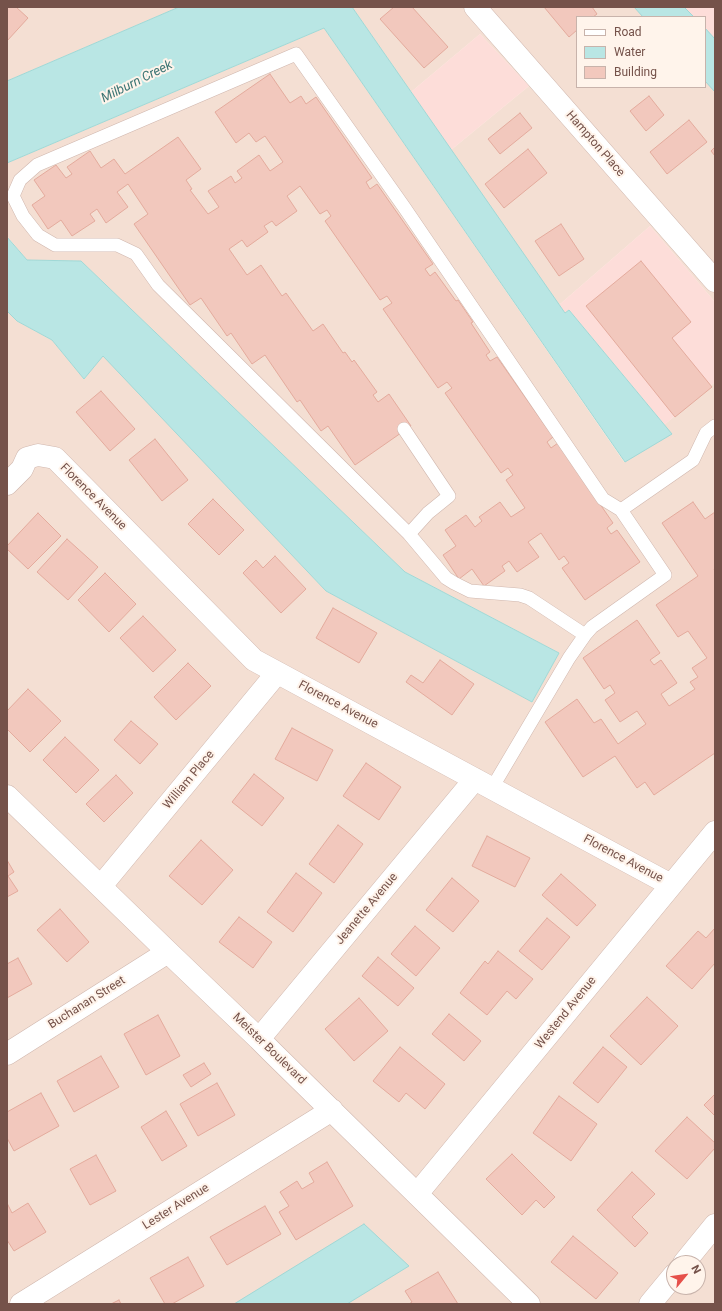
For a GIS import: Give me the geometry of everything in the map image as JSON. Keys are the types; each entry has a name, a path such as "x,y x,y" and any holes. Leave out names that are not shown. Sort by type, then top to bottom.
{"street":[{"name":"Hampton Place","path":"475,7 715,281"},
{"name":"Florence Avenue","path":"7,484 22,469 27,458 38,454 55,458 254,660 671,885"},
{"name":"William Place","path":"101,886 277,673"},
{"name":"Jeanette Avenue","path":"259,1039 484,783"},
{"name":"Meister Boulevard","path":"7,796 332,1110 529,1304"},
{"name":"Westend Avenue","path":"417,1194 715,832"},
{"name":"Buchanan Street","path":"7,1054 168,952"},
{"name":"Lester Avenue","path":"21,1304 332,1110"},
{"path":"691,1255 715,1225"},
{"path":"650,1304 666,1285"}],"lane":[{"path":"484,783 585,635 592,627 665,574 621,510 603,499 404,207 296,54 37,165 20,180 13,196 23,216 38,235 55,245 117,245 136,254 158,285 409,534 446,578 470,591 520,595 529,598 585,635"},
{"path":"621,510 693,460 706,433 715,426"},
{"path":"404,429 450,496 428,513 409,534"}],"shaded area":[{"path":"7,7 179,7 7,81"},
{"path":"352,7 715,7 715,302 650,226 559,305 451,150 529,86 480,34 411,92"},
{"path":"684,7 715,7 715,39 706,29 706,16 693,16"},
{"path":"324,28 624,462 664,425 715,382 715,1304 7,1304 7,311 17,321 52,340 84,379 103,355 326,591 532,702 559,653 405,572 81,261 27,260 7,236 7,163"},
{"path":"480,34 529,86 451,150 411,92"},
{"path":"650,226 715,302 715,382 664,425 569,310 565,313 559,305"}],"water":[{"name":"Milburn Creek","path":"179,7 352,7 565,313 569,310 672,434 625,462 324,28 7,163 7,81"},
{"path":"634,7 684,7 693,16 642,16"},
{"path":"706,29 715,39 715,92 706,82"},
{"path":"7,237 27,260 81,261 405,572 559,653 532,702 326,591 103,356 84,379 52,340 17,321 7,311"},
{"path":"364,1224 409,1266 347,1304 234,1304"}],"building":[{"path":"7,7 16,7 28,18 7,41"},
{"path":"394,7 412,7 448,47 424,68 380,19"},
{"path":"544,7 592,7 597,14 594,16 576,16 576,31 569,37"},
{"path":"270,74 290,103 301,96 306,104 316,97 372,178 366,182 370,189 377,184 433,264 425,269 430,276 435,272 456,301 458,300 473,322 471,323 490,352 486,355 490,361 497,357 553,437 547,442 551,448 558,443 613,523 607,528 611,534 617,530 640,562 585,600 562,568 569,563 564,556 559,560 541,533 528,542 539,557 517,572 509,561 502,566 505,571 484,586 472,569 459,579 443,555 456,546 445,530 466,515 475,527 482,521 479,517 500,502 511,517 525,508 506,480 513,475 508,468 501,473 445,393 452,388 447,382 438,388 383,309 392,303 387,296 380,300 325,221 331,216 327,210 320,214 300,186 287,196 297,211 276,226 272,221 264,226 268,232 247,247 242,240 229,249 247,275 261,265 282,296 286,293 313,331 323,324 343,353 345,352 352,362 354,360 377,392 373,395 378,402 389,394 411,426 355,465 328,426 321,431 300,400 297,402 265,355 252,364 231,333 227,336 201,298 190,305 134,224 148,214 128,184 117,192 128,207 106,223 97,209 90,214 95,221 72,236 61,220 48,229 32,205 45,196 34,180 56,165 66,178 72,174 67,167 90,151 101,168 114,159 125,174 178,137 201,169 186,180 192,189 190,190 208,214 219,207 208,191 231,176 235,183 242,178 237,171 259,155 270,171 283,162 265,136 256,142 249,133 236,143 215,112"},
{"path":"649,96 664,115 646,131 630,111"},
{"path":"520,113 532,128 500,154 488,139"},
{"path":"689,120 707,142 667,174 650,152"},
{"path":"715,147 715,156 711,151"},
{"path":"528,149 547,173 504,208 485,184"},
{"path":"561,224 584,259 559,276 535,241"},
{"path":"641,261 691,322 672,338 712,387 675,417 586,306"},
{"path":"101,391 135,429 110,451 76,412"},
{"path":"155,439 188,480 162,501 129,460"},
{"path":"213,499 244,530 219,555 188,524"},
{"path":"693,502 705,519 715,512 715,753 654,795 645,782 637,788 615,756 583,777 545,722 577,699 594,723 601,719 618,744 646,724 637,711 620,722 605,700 615,693 610,685 604,689 583,658 637,620 660,653 650,660 654,665 661,660 677,683 661,694 669,706 695,689 690,682 698,677 692,668 707,658 688,631 678,637 656,605 698,576 662,523"},
{"path":"38,513 61,536 28,569 7,549 7,546"},
{"path":"67,539 98,567 68,600 37,572"},
{"path":"275,556 306,589 281,613 243,573 256,560 263,568"},
{"path":"105,573 136,604 109,632 78,600"},
{"path":"333,608 377,633 359,663 316,638"},
{"path":"143,616 176,650 153,672 120,638"},
{"path":"440,660 474,684 452,715 406,682 411,675 423,683"},
{"path":"188,663 211,686 176,720 154,697"},
{"path":"28,689 61,721 30,752 7,729 7,711"},
{"path":"131,721 158,744 140,764 114,740"},
{"path":"292,728 333,750 317,781 275,759"},
{"path":"65,737 99,770 76,793 43,760"},
{"path":"366,763 401,787 379,820 343,796"},
{"path":"254,774 284,798 262,826 232,802"},
{"path":"116,775 133,793 104,822 86,804"},
{"path":"338,825 363,844 334,883 309,864"},
{"path":"487,836 530,858 515,887 472,866"},
{"path":"201,840 233,870 202,905 169,876"},
{"path":"7,860 14,872 8,876 18,891 7,897"},
{"path":"296,873 322,893 293,932 267,912"},
{"path":"561,874 596,905 577,926 542,895"},
{"path":"452,878 479,901 453,932 426,910"},
{"path":"60,909 89,942 67,962 37,930"},
{"path":"239,917 272,942 253,968 219,942"},
{"path":"547,918 570,937 542,970 519,951"},
{"path":"415,926 440,948 416,976 391,954"},
{"path":"715,928 715,963 692,989 666,966 698,931 706,938"},
{"path":"498,951 533,979 516,999 507,991 487,1015 460,993 485,961 488,964"},
{"path":"378,957 414,988 398,1006 362,976"},
{"path":"18,958 32,984 7,998 7,964"},
{"path":"647,997 678,1026 641,1065 610,1036"},
{"path":"359,998 388,1031 354,1061 325,1029"},
{"path":"449,1014 481,1041 464,1061 432,1034"},
{"path":"158,1015 180,1056 146,1075 124,1034"},
{"path":"400,1047 445,1084 425,1109 406,1093 399,1102 373,1081"},
{"path":"603,1047 627,1067 598,1103 573,1083"},
{"path":"101,1056 119,1087 74,1112 57,1081"},
{"path":"204,1063 211,1074 191,1087 183,1075"},
{"path":"217,1083 235,1115 198,1136 180,1104"},
{"path":"41,1093 59,1126 14,1151 7,1138 7,1112"},
{"path":"715,1094 715,1116 704,1105"},
{"path":"559,1096 597,1124 571,1161 533,1133"},
{"path":"166,1111 187,1146 162,1161 141,1127"},
{"path":"687,1117 715,1143 715,1148 687,1179 655,1151"},
{"path":"512,1154 555,1197 544,1208 536,1200 522,1215 486,1179"},
{"path":"96,1155 116,1191 90,1205 70,1169"},
{"path":"327,1162 353,1206 296,1240 279,1212 289,1206 280,1192 297,1181 302,1189 314,1182 309,1173"},
{"path":"632,1172 655,1194 632,1217 648,1233 635,1247 597,1210"},
{"path":"7,1203 12,1213 28,1203 46,1232 14,1251 7,1240"},
{"path":"265,1206 281,1234 227,1265 210,1237"},
{"path":"573,1236 618,1273 596,1299 551,1262"},
{"path":"188,1257 204,1286 172,1304 165,1304 150,1278"},
{"path":"438,1272 458,1304 409,1304 412,1302 405,1291"},
{"path":"119,1300 121,1304 111,1304"}]}
